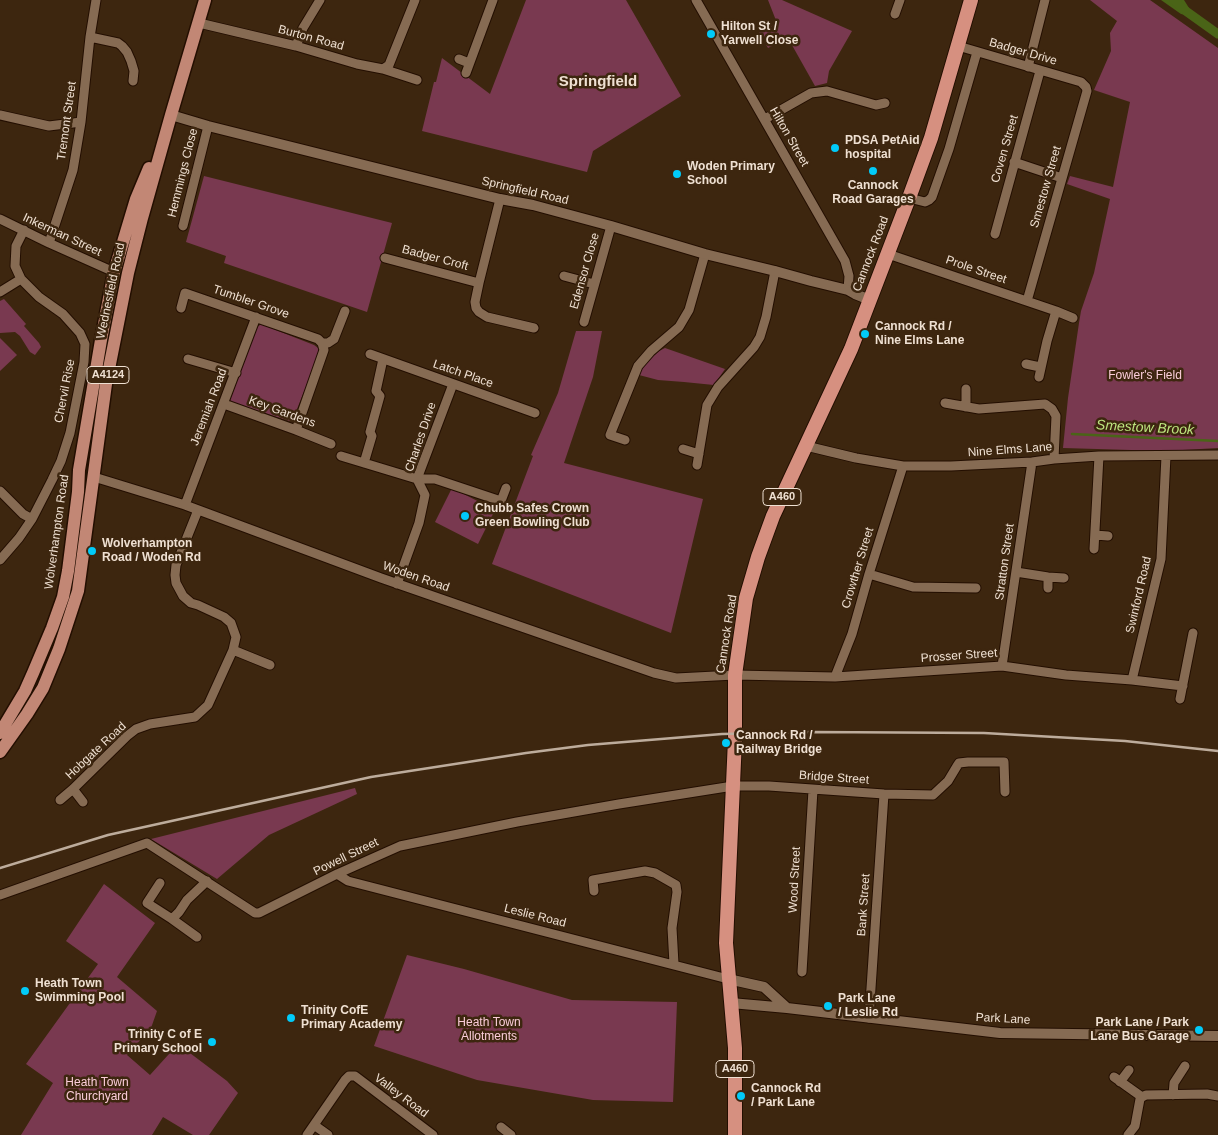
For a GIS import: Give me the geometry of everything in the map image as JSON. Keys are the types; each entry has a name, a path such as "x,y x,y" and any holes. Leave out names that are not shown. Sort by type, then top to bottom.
{"highway":[{"name":"Cannock Road","path":"735,1135 734,1048 726,943 733,786 735,675 746,598 772,516 851,349 888,254 931,138 971,0"}],"main road":[{"name":"Wednesfield Road","path":"94,476 106,384 128,273 171,115 205,0"},
{"name":"Wednesfield Road","path":"80,470 114,272 136,199 171,115"},
{"path":"114,272 128,273"},
{"path":"80,470 94,476"},
{"name":"Wolverhampton Road","path":"0,733 29,682 52,628 62,597 68,572 80,470"},
{"name":"A4124","path":"0,752 27,714 42,688 59,649 78,591 94,476"}],"street":[{"name":"Tremont Street","path":"49,243 73,170 96,0"},
{"path":"296,46 303,28 320,0"},
{"path":"383,69 388,65 415,0"},
{"path":"466,72 492,0"},
{"name":"Hilton Street","path":"696,0 845,262 849,276 848,290"},
{"path":"895,14 900,0"},
{"path":"1028,67 1045,0"},
{"name":"Burton Road","path":"199,23 296,46 417,80"},
{"path":"90,38 118,43 122,46 129,56 134,70 133,81"},
{"name":"Badger Drive","path":"958,46 1081,82"},
{"path":"909,198 925,202 932,197 949,149 977,52"},
{"path":"459,59 469,63"},
{"name":"Coven Street","path":"995,234 1040,71"},
{"name":"Smestow Street","path":"1027,301 1087,90 1081,82"},
{"path":"764,119 811,93 827,91 876,104 885,103"},
{"path":"0,115 49,126 81,122"},
{"name":"Springfield Road","path":"171,115 208,126 500,199 533,205 704,254 775,270 848,290 870,300"},
{"name":"Hemmings Close","path":"183,226 208,126"},
{"path":"1014,162 1062,178"},
{"path":"500,199 479,283 475,302 476,308 487,317 534,328"},
{"name":"Inkerman Street","path":"0,219 114,272"},
{"name":"Edensor Close","path":"584,322 611,226"},
{"path":"0,292 21,279 15,266 16,246 24,230"},
{"path":"625,440 610,434 638,366 651,351 679,328 689,310 704,254"},
{"name":"Prole Street","path":"888,254 1073,318"},
{"name":"Badger Croft","path":"385,258 479,283"},
{"path":"697,465 707,405 718,387 754,347 760,337 775,270"},
{"path":"564,276 594,284"},
{"name":"Chervil Rise","path":"0,560 32,519 61,461 70,433 84,362 85,344 80,333 63,314 39,297 21,279"},
{"name":"Tumbler Grove","path":"181,308 185,293 318,339 322,343"},
{"path":"296,430 324,350 322,343 328,343 334,339 345,311"},
{"path":"1039,377 1040,367 1056,311"},
{"name":"Jeremiah Road","path":"185,505 256,317"},
{"name":"Latch Place","path":"370,354 535,412"},
{"path":"188,359 236,373"},
{"path":"364,463 372,436 370,432 380,396 376,391 383,359"},
{"path":"1026,364 1040,367"},
{"name":"Charles Drive","path":"397,584 419,523 425,495 417,479 453,384"},
{"path":"966,389 966,407"},
{"path":"945,403 979,409 1045,404 1052,409 1056,416 1054,459"},
{"name":"Key Gardens","path":"224,404 332,444"},
{"name":"Nine Elms Lane","path":"806,446 856,458 903,466 1032,462 1099,456 1218,455"},
{"path":"683,449 699,454"},
{"path":"341,456 417,479 435,479 501,500 506,488"},
{"path":"1094,549 1099,456"},
{"name":"Swinford Road","path":"1132,680 1161,559 1166,456"},
{"name":"Stratton Street","path":"1002,666 1032,462"},
{"name":"Crowther Street","path":"835,677 852,634 903,466"},
{"name":"Woden Road","path":"94,476 185,505 397,584 654,673 676,678 735,675"},
{"path":"0,492 22,514 32,519"},
{"name":"Hobgate Road","path":"60,800 127,736 136,730 150,724 195,717 208,705 233,650 236,637 231,622 224,617 191,603 183,596 176,583 176,565 198,510"},
{"path":"1095,535 1108,536"},
{"path":"1016,572 1064,578"},
{"path":"869,574 912,587 976,588"},
{"path":"1048,577 1048,588"},
{"path":"1180,699 1193,633"},
{"path":"233,650 270,665"},
{"name":"Prosser Street","path":"735,675 835,677 1002,666 1066,675 1183,686"},
{"name":"Bridge Street","path":"733,786 769,786 933,796 948,780 959,763 1004,762 1004,792"},
{"name":"Powell Street","path":"0,895 147,843 259,914 337,874 391,849 408,844 517,822 733,786"},
{"path":"73,789 83,802"},
{"name":"Wood Street","path":"802,972 813,790"},
{"name":"Bank Street","path":"869,1018 884,794"},
{"path":"594,891 593,880 645,871 655,873 676,885 677,892 672,928 674,964"},
{"name":"Leslie Road","path":"337,874 348,881 728,979"},
{"path":"172,919 206,881"},
{"path":"160,883 147,903 197,937"},
{"path":"728,979 764,987 787,1008"},
{"name":"Park Lane","path":"731,1003 1000,1033 1218,1036"},
{"path":"1173,1095 1174,1083 1180,1068"},
{"path":"1129,1070 1117,1079 1142,1097"},
{"name":"Valley Road","path":"314,1125 345,1080 350,1076 355,1076 433,1135"},
{"path":"1128,1135 1134,1126 1140,1099 1146,1095 1218,1096"},
{"path":"307,1135 314,1125 328,1135"},
{"path":"501,1127 511,1135"}],"green space":[{"path":"526,0 626,0 681,96 593,151 587,172 422,131 442,58 490,94"},
{"path":"768,0 782,0 852,31 829,71 827,83 815,86 788,38 768,48 759,32 777,23"},
{"name":"Fowler's Field","path":"1090,0 1150,0 1218,48 1218,448 1165,451 1063,448 1068,398 1081,311 1094,273 1110,199 1067,184 1070,176 1113,187 1130,102 1094,90 1111,51 1110,33 1117,21"},
{"path":"204,176 392,223 367,312 224,263 226,256 186,242"},
{"path":"4,299 26,324 24,326 39,343 41,347 35,355 30,352 20,336 15,332 0,333 0,301"},
{"path":"260,325 318,348 319,354 293,419 290,421 233,403 230,400 257,327"},
{"path":"576,331 602,331 593,377 564,463 703,499 671,633 492,564 533,456 531,455 558,393"},
{"path":"0,338 17,355 0,371"},
{"path":"665,348 725,369 714,385 658,380 639,375 644,365"},
{"name":"Chubb Safes Crown Green Bowling Club","path":"452,488 495,510 478,544 435,522"},
{"path":"355,788 357,794 269,835 217,879 151,839"},
{"name":"Heath Town Churchyard","path":"104,884 155,923 117,977 157,1011 151,1028 127,1055 150,1075 178,1044 227,1081 238,1093 209,1135 193,1135 163,1117 152,1135 21,1135 53,1083 26,1064 98,964 66,941"},
{"name":"Heath Town Allotments","path":"407,955 572,1000 677,1002 673,1102 593,1100 477,1080 374,1046"}],"shaded area":[{"path":"1161,0 1184,0 1190,14 1181,14"}],"waterway":[{"path":"1174,0 1183,9 1218,34"},
{"name":"Smestow Brook","path":"1072,434 1218,441"}],"railway":[{"path":"0,868 108,835 371,777 588,745 722,734 811,732 984,733 1125,741 1218,751"}],"place":[{"name":"Hilton St / Yarwell Close","path":"711,34"},
{"name":"PDSA PetAid hospital","path":"835,148"},
{"name":"Cannock Road Garages","path":"873,171"},
{"name":"Woden Primary School","path":"677,174"},
{"name":"Cannock Rd / Nine Elms Lane","path":"865,334"},
{"name":"Chubb Safes Crown Green Bowling Club","path":"465,516"},
{"name":"Wolverhampton Road / Woden Rd","path":"92,551"},
{"name":"Cannock Rd / Railway Bridge","path":"726,743"},
{"name":"Heath Town Swimming Pool","path":"25,991"},
{"name":"Park Lane / Leslie Rd","path":"828,1006"},
{"name":"Trinity CofE Primary Academy","path":"291,1018"},
{"name":"Park Lane / Park Lane Bus Garage","path":"1199,1030"},
{"name":"Trinity C of E Primary School","path":"212,1042"},
{"name":"Cannock Rd / Park Lane","path":"741,1096"}],"district":[{"name":"Springfield","path":"598,82"}]}
